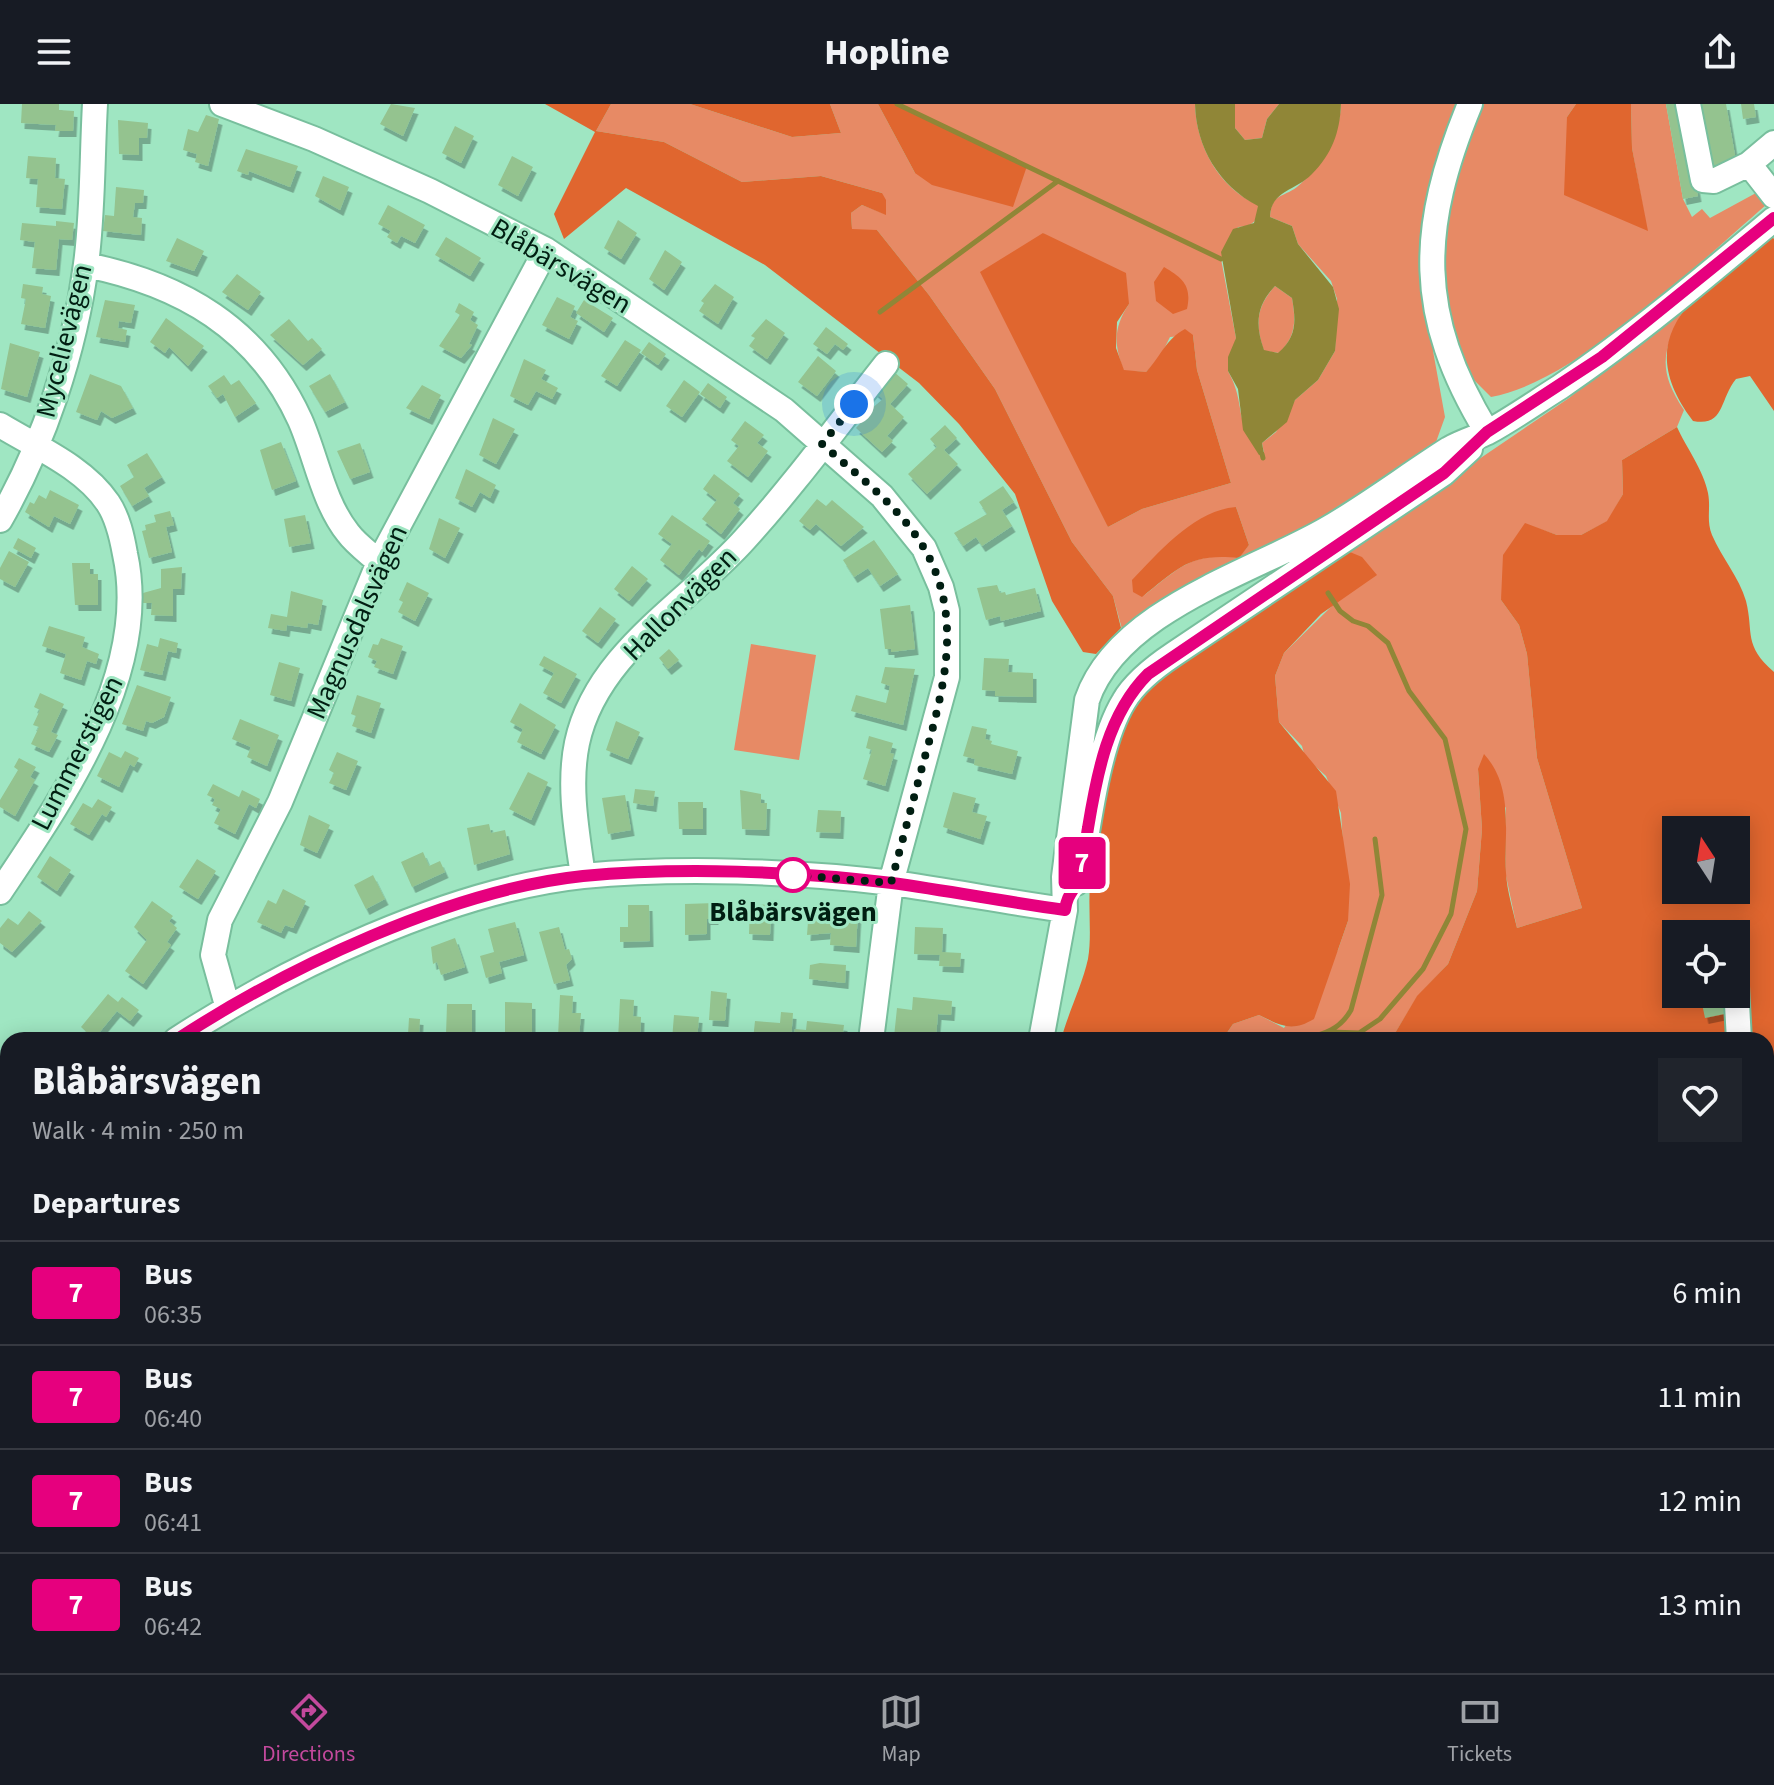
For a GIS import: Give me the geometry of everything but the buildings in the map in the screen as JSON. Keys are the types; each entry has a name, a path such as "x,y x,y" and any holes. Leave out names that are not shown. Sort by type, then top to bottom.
{"street":[{"name":"Mycelievägen","path":"0,520 35,446 67,352 86,265 95,104"},
{"name":"Blåbärsvägen","path":"222,104 314,139 546,250 784,410 882,496 924,548 941,587 947,611 947,677 891,883 872,1032"},
{"path":"1470,104 1441,180 1433,238 1433,286 1453,369 1487,432"},
{"path":"1688,104 1703,180 1714,181 1749,164 1774,143"},
{"path":"1749,164 1774,196"},
{"path":"1066,902 1080,877 1106,748 1124,700 1135,687 1160,663 1444,473 1487,432 1602,357 1774,219"},
{"name":"Magnusdalsvägen","path":"227,1005 214,968 215,934 280,802 379,562 546,250"},
{"path":"86,265 136,275 171,289 206,309 239,336 272,372 290,400 342,526 379,562"},
{"name":"Hallonvägen","path":"583,876 575,813 577,744 596,696 625,655 651,627 745,541 886,364"},
{"name":"Lummerstigen","path":"0,425 86,478 108,503 123,543 131,609 124,658 105,709 67,783 0,892"},
{"path":"1042,1032 1066,902 1064,877 1087,700 1094,681 1113,652 1145,626 1198,595 1327,529 1457,444 1487,432"},
{"path":"188,1032 227,1005 354,945 430,914 504,890 583,876 770,874 891,883 1066,902"},
{"path":"1737,1008 1739,1032"}],"shaded area":[{"path":"545,104 611,104 596,131 664,142 742,182 821,176 882,193 886,200 886,215 862,205 851,213 852,229 877,230 929,295 995,389 1072,542 1113,596 1121,628 1096,654 1083,652 1052,601 1015,494 959,424 919,383 765,265 626,188 564,239 554,214 595,132"},
{"path":"611,104 690,104 792,137 841,133 830,104 878,104 915,173 1027,166 897,104 1195,104 1200,135 1212,164 1232,188 1258,205 1254,222 1238,227 1221,259 1236,338 1228,371 1243,423 1264,453 1262,443 1276,432 1295,400 1318,380 1335,351 1337,299 1331,281 1298,244 1292,226 1270,217 1275,200 1297,187 1322,160 1337,128 1341,104 1576,104 1567,117 1647,230 1632,148 1631,104 1666,104 1683,199 1692,217 1702,209 1710,218 1767,187 1774,198 1677,283 1601,343 1526,386 1491,397 1473,379 1436,312 1433,351 1445,417 1436,442 1321,518 1192,583 1122,629 1113,596 1072,542 995,389 929,295 877,230 852,230 851,213 862,205 885,214 882,193 821,176 742,182 664,142 596,131","holes":["1043,233 1129,304 1120,321 1117,337 1124,371 1146,372 1160,357 1170,337 1193,335 1197,370 1231,483 1142,509 1108,527","1236,507 1249,545 1239,557 1196,560 1142,597"]},
{"path":"690,104 830,104 841,133 792,137"},
{"path":"878,104 897,104 1027,166 1013,207 932,185 915,173"},
{"path":"1195,104 1235,104 1235,128 1245,140 1262,138 1267,119 1279,104 1341,104 1337,133 1325,159 1306,180 1275,201 1270,217 1292,226 1298,244 1333,287 1339,309 1335,351 1318,380 1295,400 1287,422 1262,443 1264,454 1259,455 1243,430 1238,389 1228,371 1228,357 1236,338 1221,252 1233,229 1254,223 1258,206 1232,188 1212,164 1196,120","holes":["1275,286 1292,298 1294,321 1289,341 1278,353 1264,350 1259,332 1259,316 1264,301"]},
{"path":"1235,104 1279,104 1267,119 1262,138 1245,140 1235,128"},
{"path":"1576,104 1631,104 1632,148 1648,231 1564,195 1567,117"},
{"path":"1043,233 1126,273 1129,304 1117,322 1116,348 1124,370 1146,372 1178,333 1185,329 1193,335 1197,370 1231,483 1142,509 1108,527 980,272"},
{"path":"1771,235 1774,239 1774,411 1750,376 1736,379 1720,410 1711,420 1693,421 1674,389 1667,361 1670,336 1682,314 1700,293"},
{"path":"1164,267 1176,275 1187,289 1187,309 1173,314 1156,301 1154,282"},
{"path":"1275,286 1292,298 1294,314 1292,335 1279,353 1264,351 1259,332 1261,309"},
{"path":"1687,303 1668,344 1666,356 1669,381 1684,410 1677,427 1622,460 1623,494 1608,521 1581,535 1557,535 1525,524 1501,600 1519,625 1527,654 1537,758 1582,908 1517,928 1506,876 1506,808 1478,769 1482,829 1477,891 1448,964 1417,997 1396,1032 1228,1032 1233,1024 1259,1015 1284,1028 1338,950 1348,921 1341,813 1326,776 1305,757 1302,746 1279,722 1275,676 1284,653 1334,604 1345,550 1569,398"},
{"path":"1677,427 1706,485 1710,530 1743,592 1754,646 1764,663 1774,672 1774,1032 1396,1032 1417,996 1448,964 1477,891 1482,829 1478,769 1484,754 1500,781 1504,795 1507,880 1517,928 1582,908 1537,758 1527,654 1519,625 1501,600 1503,555 1525,523 1557,535 1581,535 1607,521 1623,494 1622,460"},
{"path":"1236,507 1249,545 1239,558 1196,560 1142,597 1133,592 1132,580 1179,534 1206,516"},
{"path":"1345,550 1362,557 1377,575 1321,614 1284,653 1275,676 1279,722 1336,791 1350,884 1348,921 1314,1019 1286,1026 1259,1015 1233,1024 1228,1032 1063,1032 1088,959 1092,860 1108,776 1128,722 1155,678"},
{"path":"751,644 816,655 799,760 734,750"}],"waterway":[{"path":"897,104 1221,259"},
{"path":"880,312 1058,181"},
{"path":"1262,454 1263,458"},
{"path":"1328,593 1340,611 1353,621 1368,626 1388,643 1409,691 1445,739 1466,829 1451,914 1423,969 1380,1019 1360,1032"},
{"path":"1325,1032 1336,1027 1351,1010 1382,895 1375,839"}],"bus line":[{"name":"7","path":"188,1032 227,1005 354,945 430,914 504,890 583,876 793,875 891,883 1065,910 1067,894 1080,877 1099,773 1117,716 1124,700 1148,674 1444,473 1487,432 1602,357 1774,218"}],"place":[{"name":"Blåbärsvägen","path":"793,875"}],"route":[{"path":"793,875 891,883 947,677 947,611 941,587 924,548 882,496 822,444 854,404"}]}
